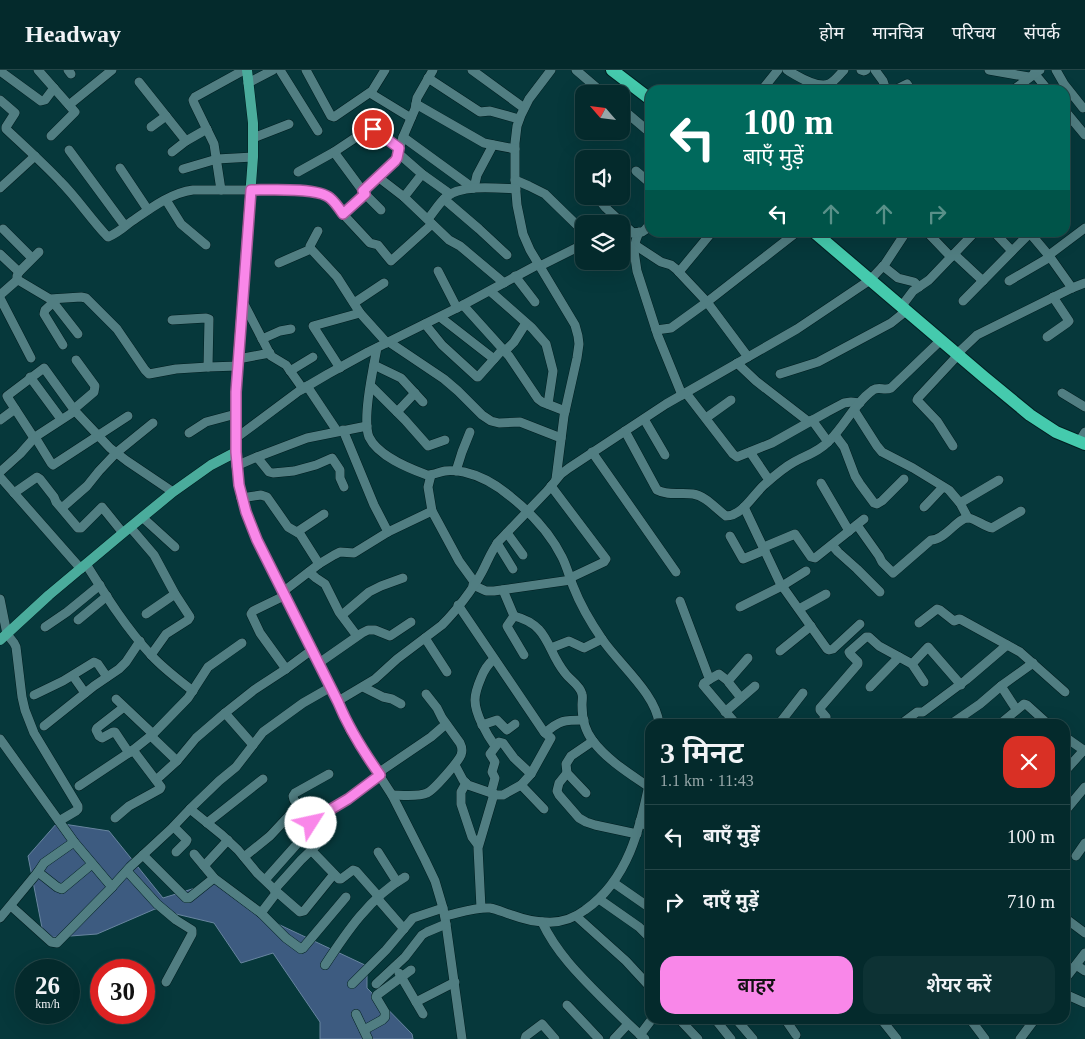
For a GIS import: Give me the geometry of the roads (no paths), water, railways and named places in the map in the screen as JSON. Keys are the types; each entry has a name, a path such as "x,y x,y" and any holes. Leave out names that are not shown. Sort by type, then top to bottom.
{"highway":[{"path":"612,70 645,96"},
{"path":"820,237 1030,416 1056,432 1083,439"}],"main road":[{"path":"8,633 84,566 173,492 211,464 236,452 238,362 253,157 248,83 245,70"}],"street":[{"path":"38,70 74,111 51,136"},
{"path":"69,105 112,70"},
{"path":"221,190 214,144 193,100 195,97 245,70"},
{"path":"248,83 273,70"},
{"path":"280,70 318,131"},
{"path":"306,70 332,117 335,117 370,93 385,70"},
{"path":"472,70 524,108"},
{"path":"431,475 428,487 432,511 459,561 474,584 486,591 570,579 604,562 606,559 554,482 565,411 577,358 578,336 575,325 530,250 523,234 517,205 515,149 517,126 529,99 551,70"},
{"path":"576,70 594,85"},
{"path":"766,85 778,70"},
{"path":"787,70 811,82 822,85 829,84 844,70"},
{"path":"861,70 866,70"},
{"path":"875,70 885,85"},
{"path":"989,70 1032,73 1043,85"},
{"path":"1056,70 1065,85"},
{"path":"0,71 41,101 45,100 54,88"},
{"path":"1019,85 1032,73"},
{"path":"343,214 395,161 403,136 415,109 418,94 430,74 480,112 488,111 520,119"},
{"path":"139,82 186,141"},
{"path":"1070,92 1083,108"},
{"path":"370,93 411,118"},
{"path":"0,100 15,113 6,129 62,183 108,237 148,210 186,191 289,190 316,192 330,198 370,244 378,244 391,261 430,222 447,197 474,188 516,184 529,186 545,194 575,223"},
{"path":"416,104 478,140 515,149"},
{"path":"151,127 166,116"},
{"path":"630,116 645,128"},
{"path":"1070,117 1085,135"},
{"path":"253,138 289,124"},
{"path":"298,172 372,128 399,151 507,255"},
{"path":"172,152 186,141 207,130"},
{"path":"403,136 474,188"},
{"path":"474,188 478,172 493,145"},
{"path":"69,150 125,226"},
{"path":"334,152 364,192 381,210"},
{"path":"0,188 35,156"},
{"path":"183,170 217,159 253,157"},
{"path":"120,168 148,210"},
{"path":"636,171 645,178"},
{"path":"404,197 422,174"},
{"path":"378,177 404,197 450,240 460,246 504,283"},
{"path":"166,200 181,224 206,245"},
{"path":"604,205 636,232"},
{"path":"1009,281 1049,256 1085,228"},
{"path":"3,229 36,255 0,296 31,358"},
{"path":"630,233 645,230"},
{"path":"318,231 310,246 311,249 337,277 360,313 388,342 444,380 491,421 499,423 520,422 561,438"},
{"path":"636,232 634,251 637,271 656,330 684,394 706,418 734,456 738,457 772,443 844,403 851,402 857,407 882,452 913,468 951,492 960,503 968,518 992,528 1021,511"},
{"path":"679,272 708,237"},
{"path":"656,330 671,328 708,302 791,237"},
{"path":"338,702 375,679 397,659 442,625 474,584 497,543 569,468 684,394 796,329 870,280 883,266 901,237"},
{"path":"932,237 983,281"},
{"path":"780,374 818,362 891,323 904,309 913,291 929,280 970,237"},
{"path":"999,237 1012,251"},
{"path":"963,301 1025,237"},
{"path":"1032,237 1072,288"},
{"path":"635,245 661,262 673,266 708,302 748,357"},
{"path":"236,438 305,388 340,368 460,307 515,276 575,248"},
{"path":"279,263 311,249"},
{"path":"0,254 21,281 47,298 55,300 81,296 86,298 107,317 148,373 154,374 166,370 208,367 238,362 270,353"},
{"path":"883,266 898,278 914,282 919,287"},
{"path":"438,271 460,307 504,350 536,397 540,401 565,411"},
{"path":"515,276 535,302"},
{"path":"354,304 384,283"},
{"path":"953,446 939,423 917,400 918,398 957,354 977,335 1085,283"},
{"path":"490,291 526,322 548,348 553,371 548,404"},
{"path":"1047,337 1069,320 1053,297"},
{"path":"55,300 78,334"},
{"path":"55,300 45,310 44,314 63,345"},
{"path":"243,302 270,353 275,359 284,364 340,431 388,532"},
{"path":"340,368 313,326 360,313"},
{"path":"440,317 494,359"},
{"path":"172,320 209,319 208,367"},
{"path":"425,324 442,345 478,377 494,359 514,342 526,322"},
{"path":"262,338 280,331 292,330"},
{"path":"625,431 657,490 665,493 696,494 726,516 731,515 744,507 756,492 786,467 819,450 835,435 875,388 888,390 940,340"},
{"path":"377,348 366,415 370,438 380,450 424,474 431,475 445,471 456,471 472,474 494,484 528,511 554,544 562,558 577,596 602,638 640,686 654,708 657,719"},
{"path":"290,371 312,357"},
{"path":"0,472 35,438 75,410 94,392 95,386 76,360"},
{"path":"737,363 756,381 810,421 828,442"},
{"path":"374,365 400,378 423,402"},
{"path":"128,416 98,435 53,465 8,396 44,368 75,410 98,435 116,453 173,492"},
{"path":"30,377 61,419"},
{"path":"371,386 428,446 445,440"},
{"path":"397,412 415,393"},
{"path":"1062,393 1084,404"},
{"path":"706,418 730,400"},
{"path":"0,420 15,409"},
{"path":"189,433 206,422 236,414"},
{"path":"644,419 665,455"},
{"path":"62,508 87,486 116,453 153,423"},
{"path":"236,466 307,438 367,426"},
{"path":"456,471 470,432"},
{"path":"835,435 844,447 855,476 874,504 882,501 904,479"},
{"path":"236,452 236,466 241,498 257,540 285,593 357,742 392,795 435,881 445,916 462,1039"},
{"path":"592,452 676,572"},
{"path":"750,452 769,480"},
{"path":"257,457 273,473 294,471 332,458 340,470 340,478 344,487"},
{"path":"0,477 84,566 122,619 151,655 193,691"},
{"path":"14,493 37,477 77,527 80,529 102,507 154,555 190,618 166,634 151,655"},
{"path":"960,503 999,480"},
{"path":"822,483 850,531"},
{"path":"924,507 943,487"},
{"path":"241,498 261,495 269,499 288,527 297,532 319,564"},
{"path":"744,507 782,586 827,649 831,650 860,624"},
{"path":"286,669 257,629 251,614 253,611 285,593 319,564 340,552 354,553 388,532 432,511"},
{"path":"297,532 324,514"},
{"path":"142,517 175,547"},
{"path":"730,536 743,559 795,534 813,558 817,557 861,522 882,562 893,572 931,540 938,540 962,520 968,518"},
{"path":"507,533 523,556"},
{"path":"497,543 513,569"},
{"path":"832,545 880,592"},
{"path":"740,607 782,586 806,571"},
{"path":"309,572 325,583 342,615 358,636"},
{"path":"342,615 369,592 403,578"},
{"path":"45,627 100,586"},
{"path":"503,590 514,616"},
{"path":"146,614 175,594"},
{"path":"799,610 826,594"},
{"path":"78,620 107,596"},
{"path":"0,598 8,633 16,647 22,697 30,723 34,733 78,806 76,811 58,821"},
{"path":"680,601 710,679"},
{"path":"455,765 466,783 500,796 504,795 521,785 531,774 551,738 545,733 458,605"},
{"path":"920,623 939,609 954,621 960,619 1020,652 1065,692"},
{"path":"514,616 526,619 536,626 544,636 560,667 582,693 584,720 593,741 611,759 645,784"},
{"path":"514,616 507,627 524,655"},
{"path":"319,663 366,631 375,630 390,636 411,622"},
{"path":"780,651 811,626"},
{"path":"825,719 826,716 820,708 858,664 849,652 866,637 869,637 879,646 912,664 924,682"},
{"path":"425,638 447,672"},
{"path":"551,648 569,641 584,648 602,638"},
{"path":"44,726 122,665 140,641"},
{"path":"79,786 131,752 152,735 186,700 208,667 242,642"},
{"path":"907,719 916,712 923,712 961,685 1008,645"},
{"path":"912,664 928,647 961,685"},
{"path":"156,780 177,762 196,738 225,713 312,649"},
{"path":"870,687 899,657"},
{"path":"728,681 748,658"},
{"path":"494,659 484,671 475,696 476,707 482,725 495,746"},
{"path":"34,695 73,676 95,662 107,677"},
{"path":"958,719 1033,663"},
{"path":"731,719 703,685 719,674 728,681 741,698"},
{"path":"73,676 85,693"},
{"path":"725,712 755,686"},
{"path":"1000,686 1016,709"},
{"path":"363,687 401,704"},
{"path":"11,906 51,942 59,941 190,809 236,767 266,729 304,703 332,688"},
{"path":"784,719 803,693"},
{"path":"392,795 428,793 455,765 462,753 462,746 426,694"},
{"path":"116,699 177,762"},
{"path":"1005,719 1022,704 1025,704 1042,719"},
{"path":"115,818 129,806 160,788 156,780 115,732 102,738 96,730 96,728 124,707"},
{"path":"225,713 253,745"},
{"path":"482,725 497,720 507,730 515,724"},
{"path":"545,733 561,721 584,720"},
{"path":"265,880 312,824 446,724"},
{"path":"0,739 58,821 112,888"},
{"path":"1070,740 1084,750 1070,766"},
{"path":"586,793 567,773 566,767 569,758 593,741"},
{"path":"482,908 478,844 495,778 492,771 495,763 490,754 499,742 502,742 514,758 531,774"},
{"path":"567,773 559,783 557,791 580,818 590,824 637,834"},
{"path":"261,914 275,891 323,839 312,824 310,817 293,798 294,794 329,774"},
{"path":"207,824 263,779"},
{"path":"466,783 462,790 461,801 472,837 478,844"},
{"path":"521,785 544,809"},
{"path":"1070,805 1085,787"},
{"path":"352,984 386,950 410,920 416,916 445,916 482,908 491,908 524,919 542,922 559,922 576,916 600,899 614,883 625,865 637,834 645,802"},
{"path":"244,858 281,826 299,805"},
{"path":"190,809 228,840 275,891 299,911 302,912 334,874"},
{"path":"640,821 645,824"},
{"path":"174,827 187,840 176,852"},
{"path":"204,866 228,840"},
{"path":"0,918 44,863 74,842"},
{"path":"1076,856 1085,843"},
{"path":"311,850 340,880 354,870 356,871 404,929"},
{"path":"325,965 345,935 378,898 401,879 378,852"},
{"path":"194,854 214,878 302,949 346,897"},
{"path":"144,855 186,898 189,898 214,878"},
{"path":"38,872 62,889 92,864"},
{"path":"130,868 157,904 176,920 192,930 192,934 166,982"},
{"path":"614,883 645,905"},
{"path":"600,899 645,933"},
{"path":"376,984 405,957 422,935 445,916"},
{"path":"576,916 626,961 645,982"},
{"path":"542,922 567,962 642,1037 649,1024"},
{"path":"1070,922 1085,933"},
{"path":"1070,973 1085,953"},
{"path":"1076,965 1085,971"},
{"path":"394,967 402,977 423,1014"},
{"path":"364,1030 385,1017 376,996 411,970"},
{"path":"416,1002 454,982"},
{"path":"1070,996 1085,1004"},
{"path":"567,1004 599,1039"},
{"path":"356,1014 368,1039"},
{"path":"525,1039 526,1036 542,1024 554,1039"},
{"path":"614,1039 628,1024"},
{"path":"684,1024 698,1039"},
{"path":"720,1024 731,1039"},
{"path":"740,1024 753,1039"},
{"path":"788,1024 796,1035"},
{"path":"884,1024 897,1039"},
{"path":"974,1024 985,1039"},
{"path":"1020,1039 1031,1024"}],"water":[{"path":"57,823 109,831 163,898 218,881 265,918 367,966 367,988 412,1034 413,1039 320,1039 320,1022 273,953 241,963 214,923 155,909 97,934 44,938 28,856"}]}
